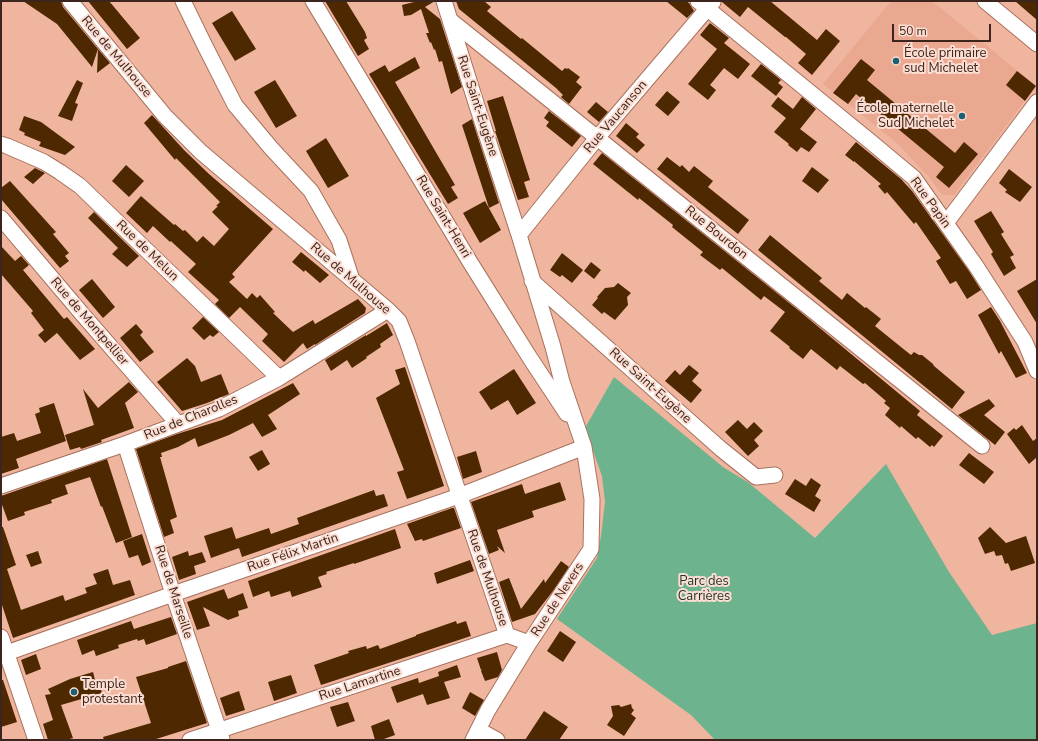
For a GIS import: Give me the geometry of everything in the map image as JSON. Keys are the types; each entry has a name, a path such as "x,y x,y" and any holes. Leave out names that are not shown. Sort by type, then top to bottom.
{"street":[{"name":"Rue de Mulhouse","path":"70,1 166,116 201,152 388,310 398,321 407,341 458,496 507,635"},
{"path":"183,1 235,105 311,191 339,240 352,280"},
{"name":"Rue Saint-Henri","path":"313,1 470,262 530,358 578,430"},
{"name":"Rue Saint-Eugène","path":"444,1 519,235 562,382 584,447"},
{"path":"985,1 1037,44"},
{"name":"Rue Vaucanson","path":"519,235 706,4"},
{"name":"Rue Papin","path":"706,4 914,178 976,266 1025,342 1037,371"},
{"name":"Rue Bourdon","path":"450,20 982,446"},
{"path":"946,223 1037,102"},
{"name":"Rue de Melun","path":"1,144 44,162 80,186 279,378"},
{"name":"Rue de Montpellier","path":"1,218 83,316 178,424"},
{"name":"Rue Saint-Eugène","path":"532,280 721,449 756,477 775,475"},
{"name":"Rue de Charolles","path":"1,486 125,444 219,409 279,378 388,310"},
{"name":"Rue de Marseille","path":"125,444 173,594 221,735"},
{"name":"Rue Félix Martin","path":"4,654 458,496 584,447"},
{"name":"Rue de Nevers","path":"476,735 488,710 591,549 592,499 584,447"},
{"path":"507,635 529,644"},
{"name":"Rue Lamartine","path":"190,740 221,735 507,635"},
{"path":"1,637 4,654 36,740"},
{"path":"476,735 497,740"}],"shaded area":[{"path":"891,1 932,1 1036,86 954,195 942,195 928,176 898,144 823,84"}],"green space":[{"name":"Parc des Carrières","path":"614,377 723,467 749,483 815,538 886,464 949,572 992,635 1037,623 1037,740 715,740 691,715 557,619 597,558 605,502 602,476 585,428"}],"building":[{"path":"23,1 61,1 63,7 98,49 92,67 57,24"},
{"path":"88,1 109,1 140,38 127,49"},
{"path":"325,1 346,1 365,32 367,38 364,40 369,49 358,56"},
{"path":"418,1 435,1 425,7 440,19 462,87 451,94 442,61 439,62 435,49 434,50 431,42 430,43 426,33 429,33 421,9 411,15 404,16 402,5"},
{"path":"456,1 484,1 491,7 487,11 521,39 522,38 562,71 565,68 568,68 580,77 576,82 582,87 569,104 561,97 563,95 556,88 459,9"},
{"path":"666,1 686,1 694,11 687,18"},
{"path":"722,1 770,1 817,40 826,29 840,41 812,75 798,63 806,54 786,37 748,7 740,17"},
{"path":"1015,1 1037,1 1037,20"},
{"path":"232,11 256,49 235,61 212,23"},
{"path":"710,23 729,38 724,43 750,64 738,79 724,68 710,85 716,90 708,100 688,84 717,49 700,35"},
{"path":"98,49 110,63 97,73"},
{"path":"415,57 420,68 395,82 455,185 451,187 458,198 448,204 369,74 385,65 389,72"},
{"path":"861,59 875,70 867,80 955,153 964,142 978,154 949,188 936,177 944,167 856,94 848,104 833,93"},
{"path":"761,64 781,80 778,83 783,87 776,96 751,76"},
{"path":"1017,71 1036,86 1025,101 1006,85"},
{"path":"77,80 83,83 75,103 78,104 72,121 58,116"},
{"path":"275,80 297,116 276,128 254,92"},
{"path":"667,91 680,102 668,116 655,105"},
{"path":"503,96 530,180 524,182 529,197 518,200 495,131 487,101"},
{"path":"778,97 793,109 802,97 816,109 800,129 817,142 809,152 801,147 797,152 774,132 786,118 771,106"},
{"path":"596,102 608,112 599,122 587,112"},
{"path":"549,111 581,136 572,147 546,126 549,122 544,118"},
{"path":"152,115 184,150 209,174 273,229 232,274 235,277 229,282 247,299 252,293 257,298 260,295 275,312 273,313 293,332 313,320 315,324 358,299 366,308 365,313 307,349 303,343 284,362 262,341 268,334 240,307 229,318 215,304 219,300 188,272 196,264 153,226 147,233 126,213 141,196 174,225 175,224 183,231 185,230 197,242 203,236 214,246 229,229 212,212 220,202 176,158 175,160 144,123"},
{"path":"24,116 41,122 75,147 65,155 39,146 41,142 24,135 25,133 19,130"},
{"path":"472,119 499,203 489,208 462,125"},
{"path":"626,123 639,134 636,137 645,145 637,153 616,136"},
{"path":"326,138 349,176 328,188 306,151"},
{"path":"856,142 901,179 912,191 981,290 967,299 956,281 950,284 936,261 941,258 916,222 914,224 887,192 885,194 878,186 881,184 845,155"},
{"path":"602,153 798,310 920,411 917,415 943,436 934,447 932,445 930,447 918,437 916,439 885,415 890,408 884,403 886,401 865,383 863,384 840,366 837,370 811,349 803,359 789,348 790,347 770,331 785,312 764,296 761,300 722,268 720,270 700,255 703,252 672,227 673,225 639,198 638,200 593,164"},
{"path":"667,157 680,167 682,165 689,172 694,166 713,181 708,187 749,220 738,234 657,169"},
{"path":"126,165 144,181 129,197 112,181"},
{"path":"812,167 829,180 818,193 802,181"},
{"path":"35,168 45,173 33,184 24,177"},
{"path":"1009,169 1032,187 1020,202 1005,192 1007,190 999,183"},
{"path":"10,181 56,232 53,234 69,253 65,256 69,261 60,268 1,199 1,188"},
{"path":"485,201 501,230 480,243 463,213"},
{"path":"991,211 1004,232 1001,234 1014,255 1010,257 1016,268 1004,276 991,254 993,252 974,221"},
{"path":"94,212 139,256 127,267 112,254 118,248 88,218"},
{"path":"770,235 822,278 819,281 842,300 847,293 865,308 866,307 881,319 875,326 911,355 914,352 922,355 965,392 952,409 758,250"},
{"path":"1,246 15,261 21,256 29,265 23,270 64,319 67,317 95,349 80,360 57,333 45,343 38,335 44,330 31,313 33,311 1,274"},
{"path":"301,252 329,275 320,283 305,270 304,272 292,262"},
{"path":"562,253 583,270 572,283 562,275 560,277 550,270"},
{"path":"591,262 601,270 594,279 584,271"},
{"path":"92,279 115,307 103,318 79,290"},
{"path":"1037,279 1037,324 1017,291"},
{"path":"618,283 631,293 627,297 628,305 615,320 604,312 602,314 592,305 605,288 614,287"},
{"path":"991,307 1027,373 1016,378 1001,351 999,354 978,315"},
{"path":"203,317 219,332 213,337 210,335 204,340 192,328"},
{"path":"387,323 393,335 380,344 381,347 352,368 347,360 331,371 325,360"},
{"path":"136,324 143,332 140,335 154,352 140,362 120,338"},
{"path":"187,358 195,366 201,382 221,374 229,394 182,411 157,382"},
{"path":"689,365 699,373 692,381 702,390 691,403 665,381 675,370 680,375"},
{"path":"405,367 444,486 407,499 397,472 404,470 376,398 400,384 395,370"},
{"path":"514,369 536,403 517,415 508,400 491,410 479,392"},
{"path":"129,382 138,392 125,403 134,428 101,440 102,442 81,449 80,447 70,450 65,435 94,425 83,389 98,408"},
{"path":"293,383 300,394 268,415 277,429 262,437 253,423 229,435 198,447 195,438 178,447 161,453 162,457 160,457 177,517 170,520 174,533 164,537 136,449 222,420"},
{"path":"989,399 995,406 984,415 1005,432 995,445 958,415"},
{"path":"54,403 66,441 16,459 19,468 1,474 1,437 14,433 17,441 41,433 35,414 40,412 39,408"},
{"path":"738,420 747,429 754,422 763,431 754,440 759,446 748,456 725,432"},
{"path":"1022,425 1033,441 1037,438 1037,457 1029,464 1007,434 1014,428 1016,430"},
{"path":"262,450 270,464 258,471 249,457"},
{"path":"476,451 482,472 463,479 457,457"},
{"path":"969,453 994,472 984,484 959,465"},
{"path":"107,459 132,537 116,543 90,477 65,485 68,494 51,500 52,503 24,512 25,515 8,521 1,502 1,496"},
{"path":"811,478 821,485 815,496 821,500 814,512 785,494 795,479 806,486"},
{"path":"560,482 566,500 532,511 534,517 497,530 505,553 497,546 499,550 489,554 471,502 522,484 525,494"},
{"path":"374,490 376,496 384,494 388,506 242,557 236,539 269,528 271,534 299,524 297,518"},
{"path":"454,508 461,528 423,541 422,539 415,541 407,524"},
{"path":"1,527 3,527 16,565 7,569 21,610 63,595 65,601 87,593 85,588 97,584 93,574 108,569 113,585 130,580 135,595 13,638 1,602"},
{"path":"232,527 239,548 211,558 204,536"},
{"path":"990,527 1006,543 1026,536 1035,563 1011,571 1008,563 1005,564 1002,555 996,556 994,551 985,554 978,538"},
{"path":"395,529 401,548 326,572 327,574 318,577 322,587 292,597 290,591 271,597 269,591 253,597 248,581"},
{"path":"142,534 151,562 142,566 138,555 129,558 123,541"},
{"path":"38,551 42,563 31,567 26,555"},
{"path":"188,551 189,556 202,552 206,562 194,566 196,574 179,580 172,557"},
{"path":"470,560 474,571 437,584 434,573"},
{"path":"561,561 569,567 535,614 512,622 499,582 509,578 521,609 544,579 545,583"},
{"path":"224,589 228,599 243,593 248,608 238,611 239,616 228,620 203,607 210,626 197,630 187,602"},
{"path":"171,617 177,634 146,645 144,639 138,641 137,639 118,645 119,648 96,656 94,650 82,655 77,640 131,621 134,629"},
{"path":"456,621 457,624 466,621 471,636 321,685 314,665 349,653 348,651 366,646 367,649 378,645 380,649"},
{"path":"560,631 576,642 563,662 547,651"},
{"path":"497,652 502,670 498,677 485,681 477,658"},
{"path":"36,654 41,669 26,675 21,660"},
{"path":"186,661 207,723 153,740 104,740 103,737 151,723 136,677"},
{"path":"457,665 461,677 444,682 450,698 427,705 423,694 397,703 391,687 418,678 419,683 439,676 438,672"},
{"path":"93,672 95,680 98,679 102,693 61,705 73,738 66,740 48,740 43,724 53,720 45,695 51,694 48,689 70,679"},
{"path":"291,675 297,693 274,701 268,682"},
{"path":"1,680 3,680 17,722 1,727"},
{"path":"239,691 245,710 226,716 220,698"},
{"path":"470,692 484,700 475,716 462,708"},
{"path":"348,702 355,721 337,727 330,707"},
{"path":"631,704 634,710 631,714 636,718 624,736 607,725 613,716 611,706 619,705 621,707"},
{"path":"544,711 568,727 559,740 525,740"},
{"path":"389,719 395,735 381,740 375,740 371,726"}],"place":[{"name":"École primaire sud Michelet","path":"896,61"},
{"name":"École maternelle Sud Michelet","path":"962,116"},
{"name":"Temple protestant","path":"74,692"}]}
